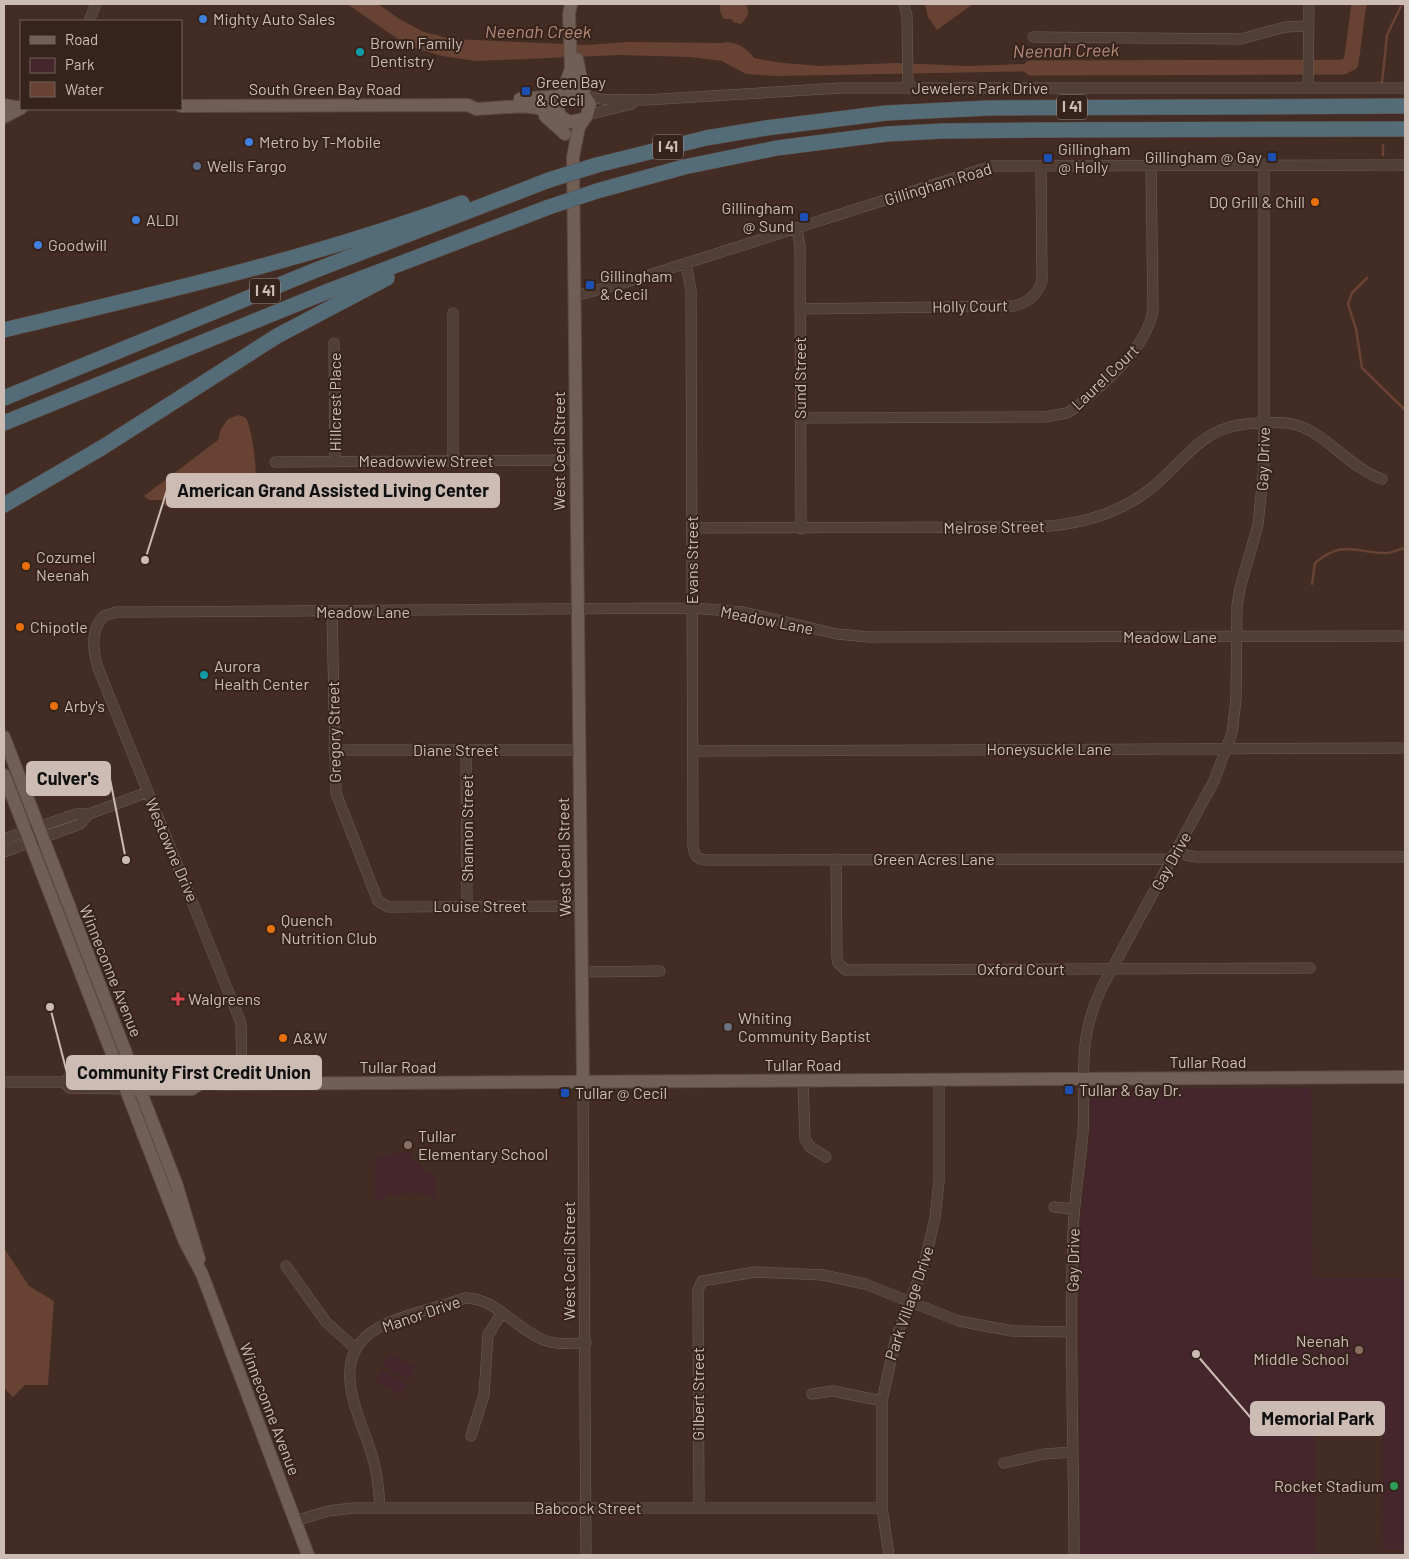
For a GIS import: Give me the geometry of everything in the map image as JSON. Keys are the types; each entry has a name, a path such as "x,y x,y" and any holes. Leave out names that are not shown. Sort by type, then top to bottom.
{"highway":[{"name":"I 41","path":"4,398 316,270 549,180 597,165 706,138 766,128 886,113 988,108 1405,106"},
{"name":"I 41","path":"4,422 446,246 549,207 597,191 684,167 758,152 887,134 942,131 1405,129"},
{"path":"4,330 198,283 359,238 506,186 528,188"},
{"path":"4,505 95,452 285,332 376,283 438,256 446,246"}],"main road":[{"path":"570,8 571,74 557,95 557,106 562,118 574,122 586,117 590,104 571,60"},
{"path":"557,95 572,89 585,94"},
{"name":"South Green Bay Road","path":"472,107 475,100 557,95"},
{"path":"4,104 20,108"},
{"name":"South Green Bay Road","path":"182,106 535,106 562,118"},
{"path":"472,107 492,112 542,115 554,122 566,134"},
{"path":"4,117 20,109"},
{"name":"West Cecil Street","path":"584,1083 578,750 573,157 579,127 586,117"},
{"name":"West Cecil Street","path":"562,118 573,157"},
{"name":"Winneconne Avenue","path":"4,737 33,835 120,1075 185,1242 202,1274 308,1555"},
{"name":"Winneconne Avenue","path":"4,775 33,835 135,1075 176,1183 194,1239 202,1274"},
{"name":"Tullar Road","path":"120,1075 193,1078 201,1083"},
{"name":"Tullar Road","path":"126,1088 192,1088 201,1083 584,1083 1405,1078"}],"street":[{"path":"89,20 96,4"},
{"path":"904,4 908,16 908,84"},
{"path":"1308,83 1307,26 1309,4"},
{"path":"1033,37 1241,39 1285,27 1307,26"},
{"name":"Jewelers Park Drive","path":"585,94 600,100 628,98 645,100 908,84 1308,83 1405,88"},
{"name":"Jewelers Park Drive","path":"586,117 645,100"},
{"name":"Gay Drive","path":"1074,1555 1072,1332 1074,1209 1082,1141 1083,1051 1087,1027 1096,1001 1214,781 1228,748 1235,716 1236,637 1240,588 1258,525 1263,495 1265,423 1264,164"},
{"name":"Gillingham Road","path":"575,296 589,294 998,165 1405,164"},
{"name":"Laurel Court","path":"801,418 1045,417 1061,415 1078,406 1135,350 1150,325 1152,310 1151,165"},
{"name":"Holly Court","path":"800,308 1014,306 1026,302 1036,293 1042,281 1041,166"},
{"name":"Sund Street","path":"797,228 800,247 801,529"},
{"name":"Evans Street","path":"686,263 691,283 693,846 697,857"},
{"path":"453,313 453,461"},
{"name":"Hillcrest Place","path":"334,343 335,461"},
{"name":"Melrose Street","path":"692,528 1037,527 1079,523 1114,511 1145,493 1199,442 1213,432 1237,424 1289,423 1305,428 1355,466 1382,479"},
{"name":"Meadowview Street","path":"275,462 576,460"},
{"name":"Meadow Lane","path":"100,619 116,612 692,608 743,612 837,634 869,637 1405,636"},
{"name":"Gregory Street","path":"332,612 334,750 337,799 380,904"},
{"name":"Westowne Drive","path":"100,619 94,635 95,655 148,792 242,1023 242,1084"},
{"name":"Honeysuckle Lane","path":"693,751 1405,748"},
{"name":"Diane Street","path":"334,750 578,750"},
{"name":"Shannon Street","path":"466,751 467,906"},
{"path":"4,839 33,835 80,824 89,814 148,792"},
{"path":"4,852 33,835"},
{"name":"Green Acres Lane","path":"697,857 706,860 836,860 1175,854 1197,857 1405,857"},
{"name":"Oxford Court","path":"836,860 837,958 843,968 1310,968"},
{"name":"Louise Street","path":"380,904 388,907 581,906"},
{"path":"582,972 660,971"},
{"name":"Tullar Road","path":"4,1082 63,1082 70,1077 120,1075"},
{"name":"Park Village Drive","path":"889,1555 882,1508 882,1401 888,1364 931,1241 938,1197 939,1080"},
{"path":"803,1081 805,1139 810,1147 826,1157"},
{"name":"Tullar Road","path":"63,1082 70,1088 126,1088"},
{"name":"West Cecil Street","path":"584,1083 586,1555"},
{"path":"1054,1207 1074,1209"},
{"path":"286,1266 326,1322 356,1349 351,1370 351,1398 376,1468 380,1508"},
{"name":"Gilbert Street","path":"699,1508 698,1290 702,1281 756,1272 806,1273 838,1277 865,1284 909,1302"},
{"name":"Manor Drive","path":"356,1349 368,1335 386,1324 465,1298 480,1299 501,1314 550,1342 586,1343"},
{"path":"909,1302 959,1321 986,1327 1012,1331 1072,1332"},
{"path":"471,1436 484,1395 488,1335 501,1314"},
{"path":"812,1394 833,1392 882,1401"},
{"path":"1004,1463 1044,1454 1073,1452"},
{"name":"Babcock Street","path":"295,1521 341,1509 380,1508 882,1508"}],"green space":[{"path":"1311,1088 1313,1278 1405,1278 1405,1550 1383,1550 1382,1422 1314,1422 1316,1553 1405,1555 1080,1555 1079,1236 1090,1134 1090,1090"},
{"path":"400,1152 411,1152 413,1159 420,1164 423,1171 434,1176 437,1187 434,1198 417,1193 386,1195 385,1200 375,1200 375,1162 378,1158"},
{"path":"389,1354 415,1367 409,1380 383,1366"},
{"path":"382,1370 408,1383 401,1395 376,1382"}],"water":[{"path":"347,4 378,4 401,20 424,32 451,39 587,45 627,42 727,42 740,46 754,58 783,63 821,66 896,63 968,66 1048,63 1050,68 1043,71 775,76 746,74 722,61 690,57 619,55 476,61 442,56 408,46"},
{"path":"720,4 746,4 748,10 747,17 741,24 733,22 732,19 724,19 720,11"},
{"path":"925,4 973,4 937,30 928,17"},
{"path":"239,415 246,418 254,449 256,474 250,502 235,508 165,506 163,500 149,500 144,496 218,440 221,429 228,419"},
{"path":"4,1248 29,1286 54,1301 48,1385 25,1385 13,1397 4,1388"}],"waterway":[{"name":"Neenah Creek","path":"1031,68 1343,67 1351,63 1359,4"},
{"path":"1382,83 1387,35 1402,4"},
{"path":"1383,145 1383,155"},
{"path":"1367,278 1352,293 1348,304 1356,329 1362,368 1405,410"},
{"path":"1312,584 1315,563 1334,551 1349,549 1386,553 1405,548"}],"place":[{"name":"Mighty Auto Sales","path":"203,19"},
{"name":"Brown Family Dentistry","path":"360,52"},
{"name":"Green Bay & Cecil","path":"526,91"},
{"name":"Metro by T-Mobile","path":"249,142"},
{"name":"Gillingham @ Gay","path":"1272,157"},
{"name":"Gillingham @ Holly","path":"1048,158"},
{"name":"Wells Fargo","path":"197,166"},
{"name":"DQ Grill & Chill","path":"1315,202"},
{"name":"Gillingham @ Sund","path":"804,217"},
{"name":"ALDI","path":"136,220"},
{"name":"Goodwill","path":"38,245"},
{"name":"Gillingham & Cecil","path":"590,285"},
{"name":"American Grand Assisted Living Center","path":"145,560"},
{"name":"Cozumel Neenah","path":"26,566"},
{"name":"Chipotle","path":"20,627"},
{"name":"Aurora Health Center","path":"204,675"},
{"name":"Arby's","path":"54,706"},
{"name":"Culver's","path":"126,860"},
{"name":"Quench Nutrition Club","path":"271,929"},
{"name":"Walgreens","path":"178,999"},
{"name":"Community First Credit Union","path":"50,1007"},
{"name":"Whiting Community Baptist","path":"728,1027"},
{"name":"A&W","path":"283,1038"},
{"name":"Tullar & Gay Dr.","path":"1069,1090"},
{"name":"Tullar @ Cecil","path":"565,1093"},
{"name":"Tullar Elementary School","path":"408,1145"},
{"name":"Neenah Middle School","path":"1359,1350"},
{"name":"Memorial Park","path":"1196,1354"},
{"name":"Rocket Stadium","path":"1394,1486"}]}
